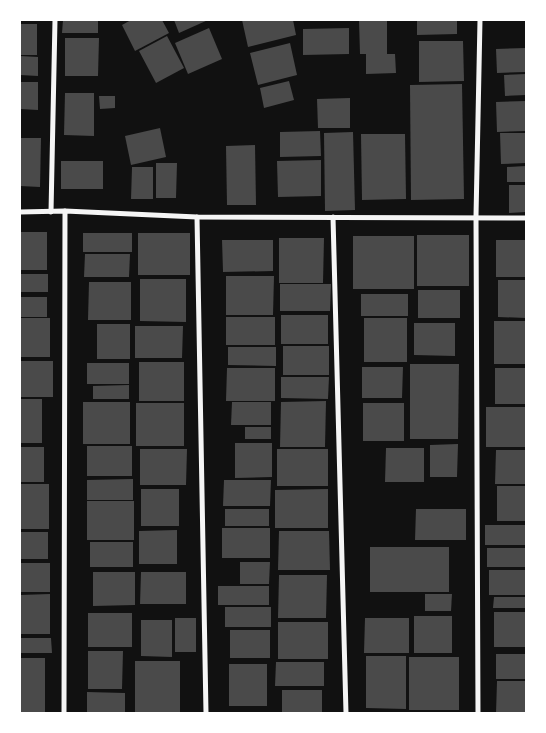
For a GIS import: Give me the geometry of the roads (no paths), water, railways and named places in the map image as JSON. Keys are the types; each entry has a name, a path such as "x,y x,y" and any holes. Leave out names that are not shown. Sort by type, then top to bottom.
{"street":[{"path":"51,212 55,20"},
{"path":"478,713 476,216 480,20"},
{"path":"20,212 197,217 476,216 526,218"},
{"path":"64,713 65,212"},
{"path":"197,217 206,713"},
{"path":"333,217 346,713"}]}
